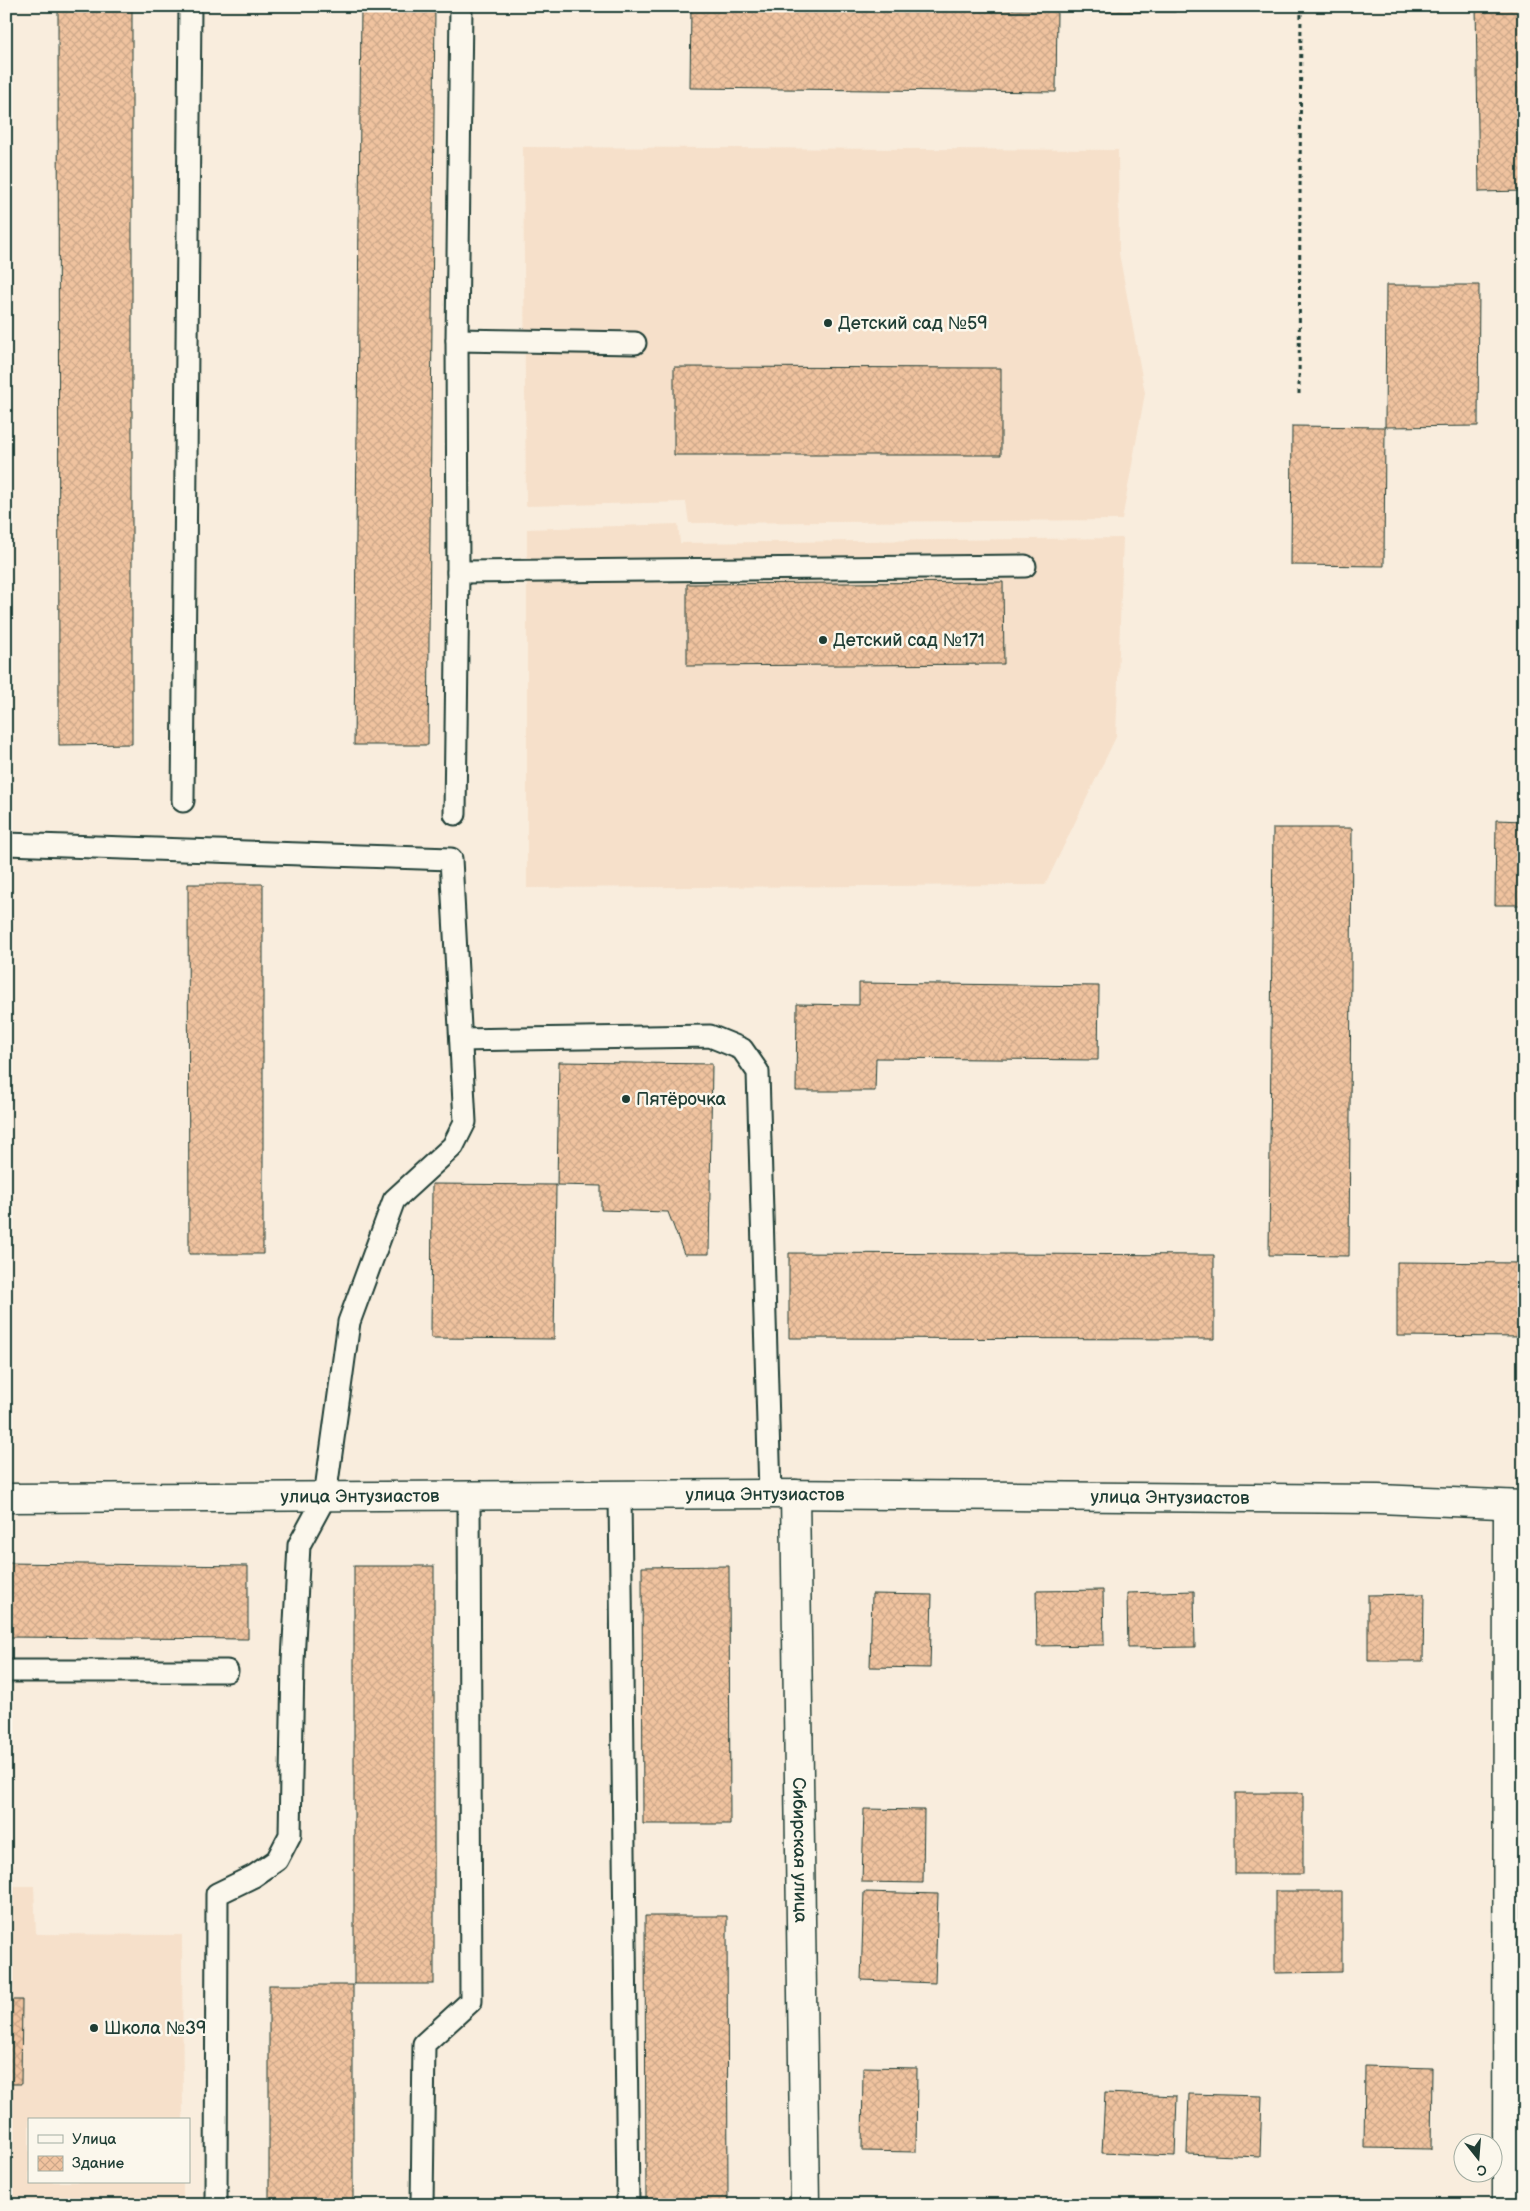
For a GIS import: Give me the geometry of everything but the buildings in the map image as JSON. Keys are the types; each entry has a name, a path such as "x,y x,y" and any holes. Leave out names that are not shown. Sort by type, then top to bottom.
{"street":[{"name":"улица Энтузиастов","path":"6,1498 783,1494 1378,1499 1516,1505"},
{"name":"Сибирская улица","path":"783,1494 805,2205"},
{"path":"1507,2205 1516,1505"}],"lane":[{"path":"183,801 190,6"},
{"path":"456,814 457,340 461,6"},
{"path":"457,340 635,343"},
{"path":"458,572 1025,566"},
{"path":"6,844 451,859 465,1122 453,1146 394,1200 349,1322 325,1497 299,1545 293,1661 290,1835 277,1860 254,1876 217,1894 216,2205"},
{"path":"461,1040 710,1036 742,1049 758,1072 783,1494"},
{"path":"620,1495 628,2205"},
{"path":"422,2205 424,2044 471,2001 469,1496"},
{"path":"6,1671 228,1671"}],"path":[{"path":"1299,394 1301,6"}],"shaded area":[{"name":"Детский сад №59","path":"523,147 1118,150 1119,253 1145,393 1122,520 689,523 686,502 526,506"},
{"name":"Детский сад №171","path":"678,524 680,543 1123,538 1116,737 1045,885 527,888 527,529"},
{"name":"Школа №39","path":"6,1886 34,1886 36,1934 182,1935 183,2118 28,2118 28,2184 183,2184 183,2205 6,2205"}],"place":[{"name":"Детский сад №59","path":"828,323"},
{"name":"Детский сад №171","path":"823,640"},
{"name":"Пятёрочка","path":"626,1099"},
{"name":"Школа №39","path":"94,2028"}]}
